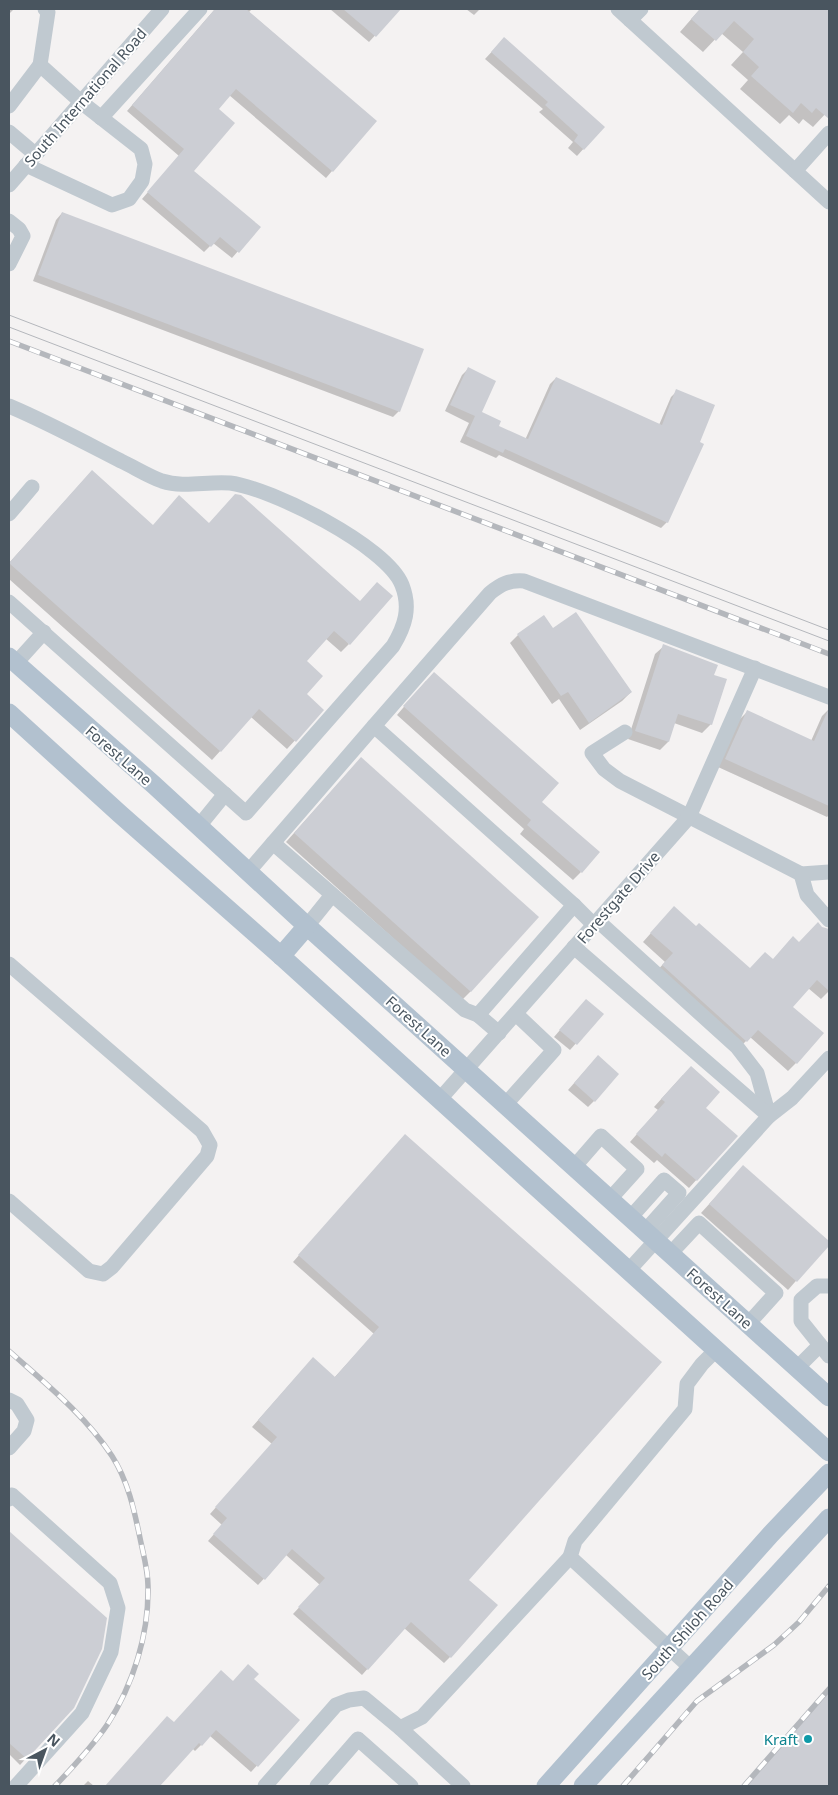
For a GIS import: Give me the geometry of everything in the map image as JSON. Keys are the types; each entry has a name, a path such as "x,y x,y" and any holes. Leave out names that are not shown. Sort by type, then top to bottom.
{"main road":[{"name":"Forest Lane","path":"11,664 199,826 307,926 829,1397"},
{"path":"9,713 281,956 829,1452"},
{"path":"281,956 307,926"},
{"name":"South Shiloh Road","path":"546,1786 829,1473"},
{"name":"South Shiloh Road","path":"583,1786 829,1518"}],"street":[{"path":"9,106 40,65 48,12 45,9"},
{"name":"South International Road","path":"9,185 162,9"},
{"path":"101,118 200,9"},
{"path":"618,9 795,171 827,195"},
{"path":"630,20 641,9"},
{"path":"9,132 30,160 112,205 130,198 142,181 145,164 141,149 81,102 40,65"},
{"path":"795,171 829,133"},
{"path":"9,221 19,229 23,236 9,264"},
{"path":"9,406 34,416 162,481 189,485 230,484 272,495 327,522 370,548 393,569 403,585 406,607 404,628 393,646 246,814 9,602"},
{"path":"9,514 32,487"},
{"path":"248,872 490,593 500,585 513,580 524,581 829,697"},
{"path":"11,664 44,632"},
{"name":"Forestgate Drive","path":"440,1100 689,817 755,668"},
{"path":"374,726 574,905 737,1047 756,1073 769,1116"},
{"path":"625,732 592,753 604,769 620,781 801,874 829,872"},
{"path":"199,826 225,794"},
{"path":"273,843 465,1010 478,1014 499,1033"},
{"path":"801,874 807,895 829,920"},
{"path":"307,926 332,895"},
{"path":"478,1014 574,905"},
{"path":"574,947 769,1116"},
{"path":"9,964 202,1131 210,1145 207,1156 103,1274 89,1271 9,1201"},
{"path":"505,1105 554,1050 516,1014"},
{"path":"650,1235 769,1116 792,1098 829,1058"},
{"path":"574,1167 602,1136 637,1169 610,1199"},
{"path":"629,1270 678,1193 664,1180 630,1218"},
{"path":"670,1254 699,1223 776,1293 748,1324"},
{"path":"797,1368 825,1350 801,1320 801,1300 817,1286 829,1286"},
{"path":"400,1728 422,1717 570,1557 575,1541 685,1409 687,1384 702,1364 716,1350"},
{"path":"9,1400 17,1404 27,1420 24,1432 9,1448"},
{"path":"9,1499 12,1495 110,1583 118,1608 111,1652 82,1713 16,1786"},
{"path":"570,1557 691,1668"},
{"path":"264,1786 336,1705 349,1700 364,1698 400,1728 446,1781 463,1786"},
{"path":"317,1786 358,1739 411,1786"}],"building":[{"path":"215,9 246,9 377,121 333,172 236,89 219,109 235,123 194,171 261,227 239,253 220,237 211,247 147,192 184,149 132,105"},
{"path":"343,9 401,9 376,37"},
{"path":"700,9 829,9 829,119 816,108 812,113 801,103 793,113 751,76 759,67 743,52 754,39 734,21 716,41 691,19"},
{"path":"504,37 605,127 584,150 574,141 578,135 545,105 548,102 491,52"},
{"path":"62,212 424,349 400,412 38,275"},
{"path":"468,367 496,381 482,412 501,421 499,426 528,439 556,377 662,425 676,389 715,405 700,442 704,444 668,523 505,449 503,453 466,436 475,416 450,405"},
{"path":"92,470 153,525 179,495 209,523 235,494 241,495 360,601 377,582 393,596 350,645 334,631 307,661 323,676 307,694 324,710 296,742 259,709 221,752 9,563"},
{"path":"576,612 632,692 589,723 568,692 561,696 517,634 544,615 553,628"},
{"path":"663,644 718,665 714,675 727,679 712,725 678,714 669,742 635,731"},
{"path":"434,672 559,783 542,802 600,852 582,873 527,825 531,820 403,706"},
{"path":"829,708 829,806 725,759 747,710 814,741"},
{"path":"361,757 539,917 471,992 294,833"},
{"path":"674,906 696,926 699,923 750,968 765,952 773,959 793,936 799,942 818,922 822,927 829,929 829,991 817,980 793,1007 824,1033 797,1064 758,1030 747,1042 662,965 673,953 650,933"},
{"path":"586,999 604,1014 577,1045 559,1030"},
{"path":"598,1055 619,1074 595,1102 574,1083"},
{"path":"691,1066 720,1092 706,1108 738,1136 697,1181 665,1153 662,1157 636,1134 665,1102 661,1099"},
{"path":"405,1134 662,1362 469,1580 498,1605 451,1658 411,1622 368,1670 298,1607 325,1578 292,1549 265,1580 213,1534 227,1518 215,1507 277,1437 258,1420 313,1357 335,1377 379,1327 298,1255"},
{"path":"743,1165 829,1241 829,1246 797,1282 709,1204"},
{"path":"9,1531 107,1618 102,1649 74,1708 27,1759 9,1743"},
{"path":"248,1664 259,1674 254,1679 300,1720 258,1767 216,1730 202,1746 199,1743 160,1786 105,1786 167,1716 174,1722 221,1670 233,1681"},
{"name":"Kraft","path":"829,1691 829,1786 746,1786"}],"tram line":[{"path":"9,315 829,630"},
{"path":"9,327 829,641"}],"railway":[{"path":"9,341 829,654"},
{"path":"9,1351 77,1413 112,1456 130,1495 147,1574 148,1604 146,1623 138,1659 125,1693 101,1733 55,1786"},
{"path":"623,1786 697,1701 774,1645 799,1622 829,1586"},
{"path":"744,1786 829,1689"}],"place":[{"name":"Kraft","path":"808,1739"}]}
